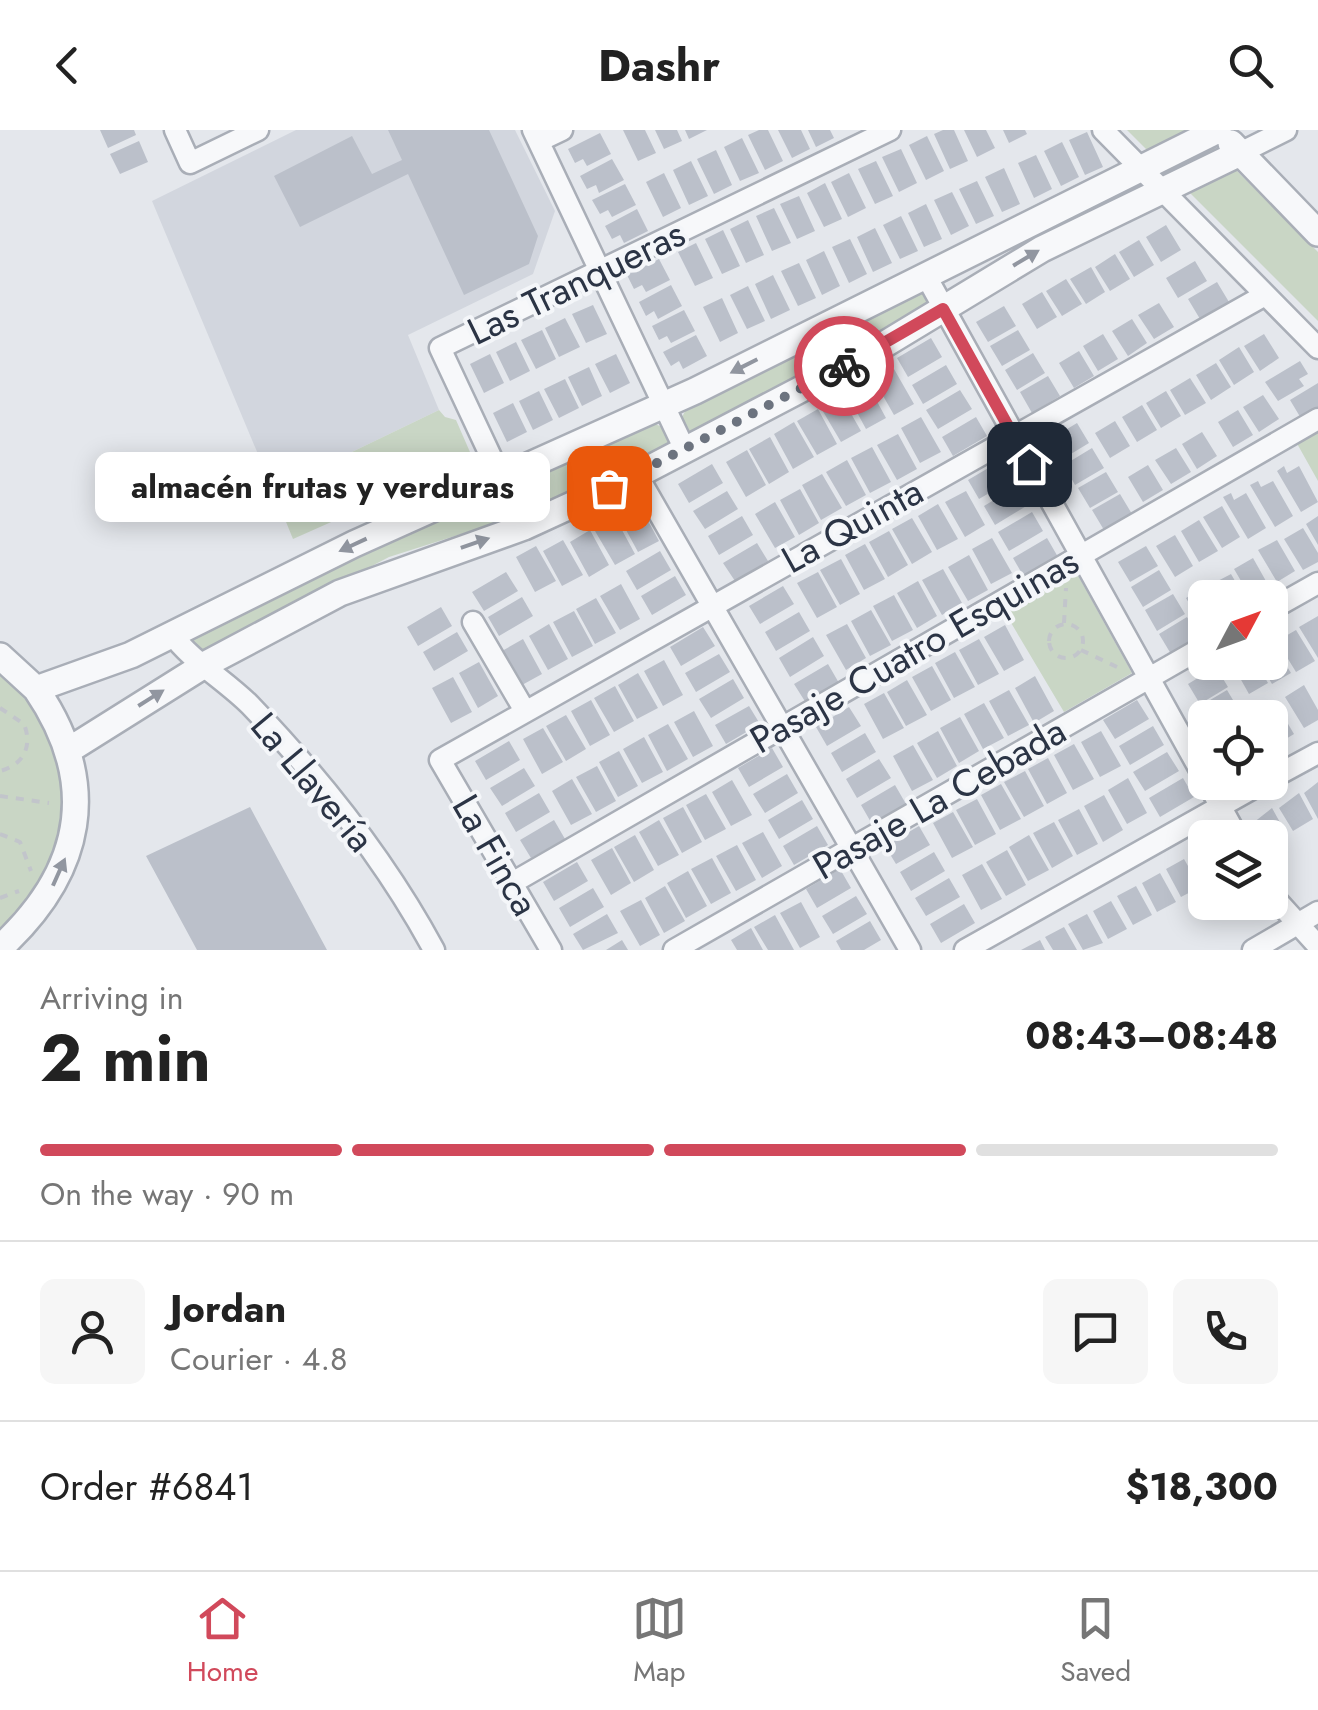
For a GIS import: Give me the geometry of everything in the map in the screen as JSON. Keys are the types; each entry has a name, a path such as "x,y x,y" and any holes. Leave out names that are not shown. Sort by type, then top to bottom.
{"street":[{"path":"175,130 190,162 258,130"},
{"path":"562,130 536,136 685,450"},
{"name":"Las Tranqueras","path":"524,527 440,348 890,130"},
{"path":"1103,130 1318,348"},
{"path":"36,690 131,655 354,544 664,406 1218,130 1318,233"},
{"path":"68,750 206,664 340,593 524,527 637,475 943,309 1042,249 1286,130"},
{"path":"926,276 1013,435 1074,558 1188,750"},
{"name":"La Quinta","path":"440,760 710,604 1265,294"},
{"name":"Pasaje Cuatro Esquinas","path":"512,883 1318,419"},
{"path":"637,475 910,950"},
{"path":"1288,600 1318,584"},
{"path":"473,622 526,711"},
{"name":"La Llavería","path":"171,634 182,649 206,664 281,738 346,815 434,950"},
{"path":"0,656 36,690 68,750 76,812 61,873 42,906 0,948"},
{"name":"Pasaje La Cebada","path":"674,950 1188,656"},
{"path":"1288,769 1318,752"},
{"name":"La Finca","path":"440,760 551,950"},
{"path":"1216,800 1228,820"},
{"path":"965,950 1233,800"},
{"path":"1253,950 1318,912"},
{"path":"1288,914 1318,946"}],"path":[{"path":"1064,623 1074,558"},
{"path":"1064,623 1082,634 1081,650 1068,660 1050,649 1054,628 1064,623"},
{"path":"1081,650 1147,679"},
{"path":"0,708 18,716 28,734 25,754 18,763 0,772"},
{"path":"0,796 35,799 63,808"},
{"path":"0,834 20,842 31,871 21,890 0,898"}],"shaded area":[{"path":"296,130 515,130 555,211 533,274 408,335 439,410 273,490 152,201"}],"green space":[{"path":"1127,130 1196,130 1318,252 1318,321"},
{"path":"923,293 931,307 691,434 682,417 689,404"},
{"path":"439,410 456,420 473,459 293,539 273,490"},
{"path":"653,423 662,427 669,445 659,456 538,505 523,490 526,481 539,472"},
{"path":"1318,426 1318,481 1295,440"},
{"path":"493,498 509,509 505,520 389,557 204,654 192,645 190,637 383,543"},
{"path":"1075,570 1132,673 1064,712 1004,611"},
{"path":"0,670 26,700 46,732 58,766 63,799 60,833 49,866 29,898 0,928"}],"building":[{"path":"100,130 134,130 136,135 108,148"},
{"path":"388,130 489,130 538,236 529,264 464,295 408,174 300,227 274,176 352,136 372,174 402,160"},
{"path":"623,130 645,130 656,153 638,161"},
{"path":"655,130 677,130 682,141 664,149"},
{"path":"685,130 707,130 689,139"},
{"path":"768,130 783,161 765,170 748,135"},
{"path":"778,130 801,130 810,149 792,158"},
{"path":"808,130 830,130 834,138 816,147"},
{"path":"954,130 968,161 950,169 934,134"},
{"path":"964,130 986,130 995,148 977,157"},
{"path":"1003,130 1025,130 1027,134 1009,143"},
{"path":"1087,132 1103,167 1085,175 1069,140"},
{"path":"600,133 611,154 587,166 583,159 575,163 568,149"},
{"path":"927,136 944,171 926,180 909,145"},
{"path":"742,138 759,173 740,181 724,147"},
{"path":"139,141 148,162 120,174 110,154"},
{"path":"1062,142 1079,177 1061,186 1044,151"},
{"path":"901,149 917,183 899,192 882,157"},
{"path":"716,150 732,185 714,194 697,159"},
{"path":"1036,155 1052,189 1034,198 1018,163"},
{"path":"612,159 624,180 599,193 596,185 587,189 580,176"},
{"path":"691,161 708,196 689,205 673,170"},
{"path":"876,161 893,196 875,204 858,169"},
{"path":"1004,168 1020,204 1002,212 985,177"},
{"path":"664,173 681,208 663,217 646,182"},
{"path":"849,173 866,208 848,217 831,182"},
{"path":"977,181 994,216 976,224 959,189"},
{"path":"825,183 842,219 824,227 807,193"},
{"path":"625,184 636,205 612,217 608,210 600,214 592,200"},
{"path":"952,192 969,226 951,235 934,200"},
{"path":"799,196 815,231 797,239 780,204"},
{"path":"926,204 942,239 924,247 908,213"},
{"path":"774,208 791,243 772,251 756,216"},
{"path":"637,209 648,231 624,243 620,235 612,239 605,226"},
{"path":"901,216 918,251 900,259 883,225"},
{"path":"748,220 764,255 746,263 730,229"},
{"path":"1166,225 1181,250 1161,262 1146,237"},
{"path":"875,228 892,263 873,272 857,237"},
{"path":"723,230 740,266 722,274 705,239"},
{"path":"850,239 867,274 849,283 832,247"},
{"path":"1139,240 1154,265 1134,277 1119,252"},
{"path":"696,243 713,278 695,286 678,252"},
{"path":"824,251 840,286 822,295 806,260"},
{"path":"1115,254 1130,279 1110,291 1095,267"},
{"path":"659,259 670,280 646,292 642,285 634,289 627,275"},
{"path":"1195,261 1207,281 1178,298 1166,278"},
{"path":"799,263 816,298 798,306 781,271"},
{"path":"1091,267 1105,292 1086,304 1070,279"},
{"path":"773,275 790,310 771,319 755,284"},
{"path":"1066,279 1082,304 1062,316 1046,291"},
{"path":"1217,282 1229,302 1200,319 1188,299"},
{"path":"671,285 682,306 658,319 654,311 646,316 639,302"},
{"path":"748,286 765,321 747,329 730,295"},
{"path":"1042,292 1057,317 1037,329 1022,304"},
{"path":"722,298 738,333 720,342 703,307"},
{"path":"1159,303 1174,327 1154,339 1138,315"},
{"path":"593,305 607,334 586,343 572,314"},
{"path":"1004,306 1016,326 988,342 976,322"},
{"path":"684,310 695,331 671,343 667,336 659,340 652,326"},
{"path":"565,318 580,347 559,357 545,328"},
{"path":"1132,319 1147,343 1128,356 1112,331"},
{"path":"542,330 556,359 536,369 521,340"},
{"path":"1018,330 1030,350 1002,366 990,346"},
{"path":"1103,334 1118,359 1098,371 1083,346"},
{"path":"1264,334 1279,358 1260,371 1244,346"},
{"path":"696,335 707,356 683,369 679,361 671,366 663,352"},
{"path":"931,338 942,357 908,377 897,358"},
{"path":"516,342 530,371 510,381 496,352"},
{"path":"1239,347 1254,372 1234,385 1219,360"},
{"path":"1079,351 1094,376 1074,388 1059,363"},
{"path":"1033,353 1045,373 1017,390 1005,370"},
{"path":"490,354 504,383 484,393 470,364"},
{"path":"616,354 630,383 610,393 595,364"},
{"path":"1300,361 1308,374 1299,379 1304,386 1278,401 1265,382"},
{"path":"1216,363 1231,387 1211,400 1196,375"},
{"path":"946,365 957,384 923,404 912,385"},
{"path":"589,367 602,396 582,406 568,377"},
{"path":"894,369 914,404 894,415 874,380"},
{"path":"1048,376 1060,396 1032,413 1020,392"},
{"path":"1190,378 1206,403 1185,415 1170,390"},
{"path":"565,379 579,408 559,418 544,389"},
{"path":"867,383 886,418 866,429 847,394"},
{"path":"1318,383 1318,411 1302,420 1290,400"},
{"path":"960,390 972,409 938,429 926,410"},
{"path":"539,391 553,420 533,430 519,401"},
{"path":"1166,391 1181,416 1161,428 1146,403"},
{"path":"1263,395 1279,419 1259,432 1243,407"},
{"path":"841,396 861,431 841,442 821,408"},
{"path":"513,403 527,432 507,442 493,413"},
{"path":"1142,405 1157,430 1137,442 1122,417"},
{"path":"818,409 837,444 817,455 797,421"},
{"path":"1238,410 1253,435 1233,447 1218,422"},
{"path":"921,417 941,452 920,463 901,428"},
{"path":"976,417 987,436 953,456 942,437"},
{"path":"1115,421 1130,446 1110,458 1095,433"},
{"path":"794,422 814,457 793,469 774,434"},
{"path":"1077,423 1089,443 1061,460 1049,440"},
{"path":"1202,432 1217,456 1197,469 1182,444"},
{"path":"898,434 917,469 897,480 877,445"},
{"path":"770,437 789,472 769,484 749,449"},
{"path":"872,447 891,482 870,493 851,458"},
{"path":"1092,448 1104,468 1075,485 1064,465"},
{"path":"1176,448 1191,472 1171,484 1155,460"},
{"path":"747,450 766,485 746,497 726,462"},
{"path":"847,460 866,495 846,506 826,472"},
{"path":"1002,460 1013,479 979,499 968,480"},
{"path":"712,464 723,483 689,503 678,484"},
{"path":"1148,465 1163,490 1143,502 1128,477"},
{"path":"1284,466 1287,473 1299,466 1318,502 1301,512 1277,471"},
{"path":"1106,472 1118,492 1090,508 1078,488"},
{"path":"822,474 842,508 821,520 802,485"},
{"path":"1258,481 1261,487 1273,481 1293,516 1275,527 1250,485"},
{"path":"1017,486 1028,505 995,525 984,506"},
{"path":"800,489 819,523 799,535 780,500"},
{"path":"727,491 738,509 705,529 693,511"},
{"path":"966,491 985,525 965,537 945,502"},
{"path":"1231,493 1234,500 1246,493 1266,528 1248,539 1223,497"},
{"path":"1120,494 1132,514 1104,530 1092,510"},
{"path":"775,502 795,537 775,548 755,514"},
{"path":"938,504 958,539 937,550 918,516"},
{"path":"640,506 659,541 638,552 619,517"},
{"path":"1222,506 1240,537 1222,548 1203,517"},
{"path":"1032,512 1043,531 1009,551 998,532"},
{"path":"742,516 753,535 719,555 708,536"},
{"path":"1318,516 1318,545 1306,524"},
{"path":"912,518 932,552 912,564 892,529"},
{"path":"616,519 635,554 615,565 595,531"},
{"path":"1199,520 1218,551 1199,562 1181,531"},
{"path":"1303,528 1318,553 1318,562 1303,570 1284,539"},
{"path":"590,530 609,565 589,577 570,542"},
{"path":"889,531 908,565 888,577 869,542"},
{"path":"1175,535 1193,566 1175,577 1156,546"},
{"path":"992,538 1012,573 991,584 972,549"},
{"path":"1047,538 1058,557 1024,577 1013,558"},
{"path":"563,540 583,575 562,586 543,551"},
{"path":"1277,540 1295,571 1276,580 1258,550"},
{"path":"757,543 768,561 735,581 723,563"},
{"path":"865,544 885,579 864,590 845,555"},
{"path":"536,546 556,581 535,592 516,557"},
{"path":"1146,546 1158,566 1130,582 1118,562"},
{"path":"660,551 671,570 637,590 626,571"},
{"path":"969,555 988,590 968,601 948,567"},
{"path":"1253,558 1265,580 1240,580 1234,569"},
{"path":"841,559 860,594 840,605 820,570"},
{"path":"943,569 962,603 942,615 922,580"},
{"path":"1159,570 1171,590 1143,607 1131,587"},
{"path":"506,572 518,591 484,611 472,592"},
{"path":"818,572 837,607 817,618 797,583"},
{"path":"675,576 686,595 652,615 641,596"},
{"path":"918,581 937,616 917,628 897,593"},
{"path":"621,584 640,619 620,630 600,596"},
{"path":"783,586 794,604 760,624 749,606"},
{"path":"1173,594 1185,614 1157,631 1145,610"},
{"path":"894,595 913,630 892,641 873,606"},
{"path":"522,597 533,616 499,636 488,617"},
{"path":"596,598 616,633 595,644 576,609"},
{"path":"441,607 452,626 418,646 407,627"},
{"path":"871,610 891,645 870,656 851,621"},
{"path":"574,611 593,646 572,657 553,622"},
{"path":"799,612 810,631 776,651 765,632"},
{"path":"1318,616 1318,658 1299,627"},
{"path":"1188,619 1188,644 1171,654 1159,634"},
{"path":"549,624 568,659 548,670 529,636"},
{"path":"847,624 866,658 846,670 826,635"},
{"path":"1005,625 1024,660 1004,671 984,637"},
{"path":"703,627 715,646 681,666 670,647"},
{"path":"1296,630 1315,661 1296,672 1288,659 1288,635"},
{"path":"457,632 468,651 434,671 423,652"},
{"path":"813,637 824,656 790,677 779,658"},
{"path":"523,639 542,674 522,685 502,651"},
{"path":"979,639 999,674 978,685 959,650"},
{"path":"955,652 975,687 954,698 935,663"},
{"path":"719,654 730,672 696,692 685,673"},
{"path":"664,660 683,695 663,706 644,671"},
{"path":"479,662 498,696 478,708 459,673"},
{"path":"828,664 839,683 806,703 794,684"},
{"path":"932,666 951,700 931,711 912,677"},
{"path":"638,673 658,708 637,719 618,685"},
{"path":"1035,676 1054,711 1034,723 1015,688"},
{"path":"453,677 472,712 451,723 432,688"},
{"path":"733,679 744,698 711,718 699,699"},
{"path":"907,680 927,715 906,726 887,692"},
{"path":"1195,680 1224,680 1228,687 1207,700 1198,700 1188,684"},
{"path":"1241,680 1266,680 1268,683 1249,694"},
{"path":"1304,685 1318,710 1318,720 1304,728 1285,697"},
{"path":"615,686 634,721 614,732 594,698"},
{"path":"1009,690 1029,725 1008,736 989,701"},
{"path":"1227,690 1233,700 1210,700"},
{"path":"884,693 904,728 883,739 864,704"},
{"path":"591,700 610,735 590,746 571,711"},
{"path":"1137,700 1149,719 1115,739 1103,720"},
{"path":"984,703 1004,738 983,749 964,714"},
{"path":"749,706 760,724 726,744 715,725"},
{"path":"849,707 861,726 827,746 816,727"},
{"path":"694,711 713,746 693,757 674,722"},
{"path":"566,715 586,749 566,761 546,726"},
{"path":"960,717 979,751 959,763 940,728"},
{"path":"668,724 688,759 667,771 648,735"},
{"path":"1153,726 1164,745 1130,765 1119,746"},
{"path":"543,728 563,762 542,774 523,739"},
{"path":"938,731 957,766 937,778 917,743"},
{"path":"1101,731 1121,766 1100,777 1081,742"},
{"path":"865,733 876,752 842,772 831,753"},
{"path":"644,737 663,772 642,783 623,749"},
{"path":"509,741 520,760 486,780 475,761"},
{"path":"1074,744 1094,779 1073,790 1054,755"},
{"path":"913,745 933,780 912,791 893,756"},
{"path":"772,748 783,767 749,787 738,768"},
{"path":"619,751 638,786 618,797 599,762"},
{"path":"1167,752 1179,771 1145,791 1133,772"},
{"path":"1048,758 1067,793 1047,804 1028,769"},
{"path":"879,759 891,778 857,798 846,779"},
{"path":"597,766 616,801 596,812 576,777"},
{"path":"524,768 535,786 502,806 490,788"},
{"path":"1025,771 1044,806 1024,817 1004,782"},
{"path":"787,774 798,793 765,813 753,794"},
{"path":"1128,778 1147,813 1127,824 1108,790"},
{"path":"1183,778 1188,787 1189,800 1160,817 1149,798"},
{"path":"572,779 592,814 571,825 552,791"},
{"path":"732,780 752,815 731,826 712,792"},
{"path":"1318,782 1318,819 1304,793"},
{"path":"1001,784 1021,819 1000,830 981,795"},
{"path":"895,785 906,804 872,824 861,805"},
{"path":"539,793 550,812 516,832 505,813"},
{"path":"1299,793 1313,819 1293,831 1279,808"},
{"path":"706,794 726,829 705,840 686,805"},
{"path":"1104,795 1123,830 1103,842 1084,806"},
{"path":"977,799 996,834 975,845 956,810"},
{"path":"802,800 813,819 779,839 768,820"},
{"path":"250,807 327,950 197,950 146,856"},
{"path":"683,807 702,842 682,853 663,818"},
{"path":"1272,808 1279,820 1257,820"},
{"path":"1079,809 1098,844 1077,855 1058,820"},
{"path":"953,812 973,847 952,858 933,823"},
{"path":"554,820 565,839 531,858 520,840"},
{"path":"659,820 679,855 658,866 639,832"},
{"path":"1054,822 1073,856 1052,868 1033,833"},
{"path":"817,826 828,845 794,865 783,846"},
{"path":"919,826 930,845 896,864 885,846"},
{"path":"763,832 782,866 762,878 742,843"},
{"path":"635,835 654,870 634,882 614,847"},
{"path":"1029,835 1049,870 1028,881 1009,847"},
{"path":"737,845 756,880 736,891 716,856"},
{"path":"612,848 631,883 611,895 591,860"},
{"path":"1007,850 1026,885 1006,896 986,862"},
{"path":"934,852 945,871 911,891 900,872"},
{"path":"712,858 731,893 711,904 691,869"},
{"path":"1184,859 1188,866 1188,893 1181,897 1166,869"},
{"path":"577,862 588,881 554,901 543,882"},
{"path":"982,864 1002,899 981,910 962,875"},
{"path":"840,869 851,888 817,908 806,889"},
{"path":"688,871 707,906 686,918 667,883"},
{"path":"1160,873 1176,902 1157,912 1142,883"},
{"path":"949,878 960,897 926,916 915,898"},
{"path":"665,886 685,921 664,933 645,898"},
{"path":"1136,886 1152,915 1133,925 1117,896"},
{"path":"593,888 604,907 570,927 559,908"},
{"path":"856,896 867,914 833,934 822,916"},
{"path":"641,900 660,935 640,946 620,911"},
{"path":"1111,901 1127,929 1108,939 1093,911"},
{"path":"801,902 820,937 800,948 780,913"},
{"path":"964,904 975,923 941,943 930,924"},
{"path":"607,914 618,933 583,950 573,934"},
{"path":"1087,914 1103,943 1083,950 1068,924"},
{"path":"775,915 794,950 768,950 754,927"},
{"path":"870,921 881,940 864,950 841,950 836,941"},
{"path":"1064,927 1077,950 1053,950 1045,937"},
{"path":"751,928 763,950 737,950 731,940"},
{"path":"622,940 628,950 606,950"},
{"path":"1040,940 1045,950 1021,950"}],"way so far":[{"path":"609,488 844,366"}],"place":[{"name":"almacén frutas y verduras","path":"609,488"}],"route":[{"path":"844,366 943,309 1029,464"}]}
